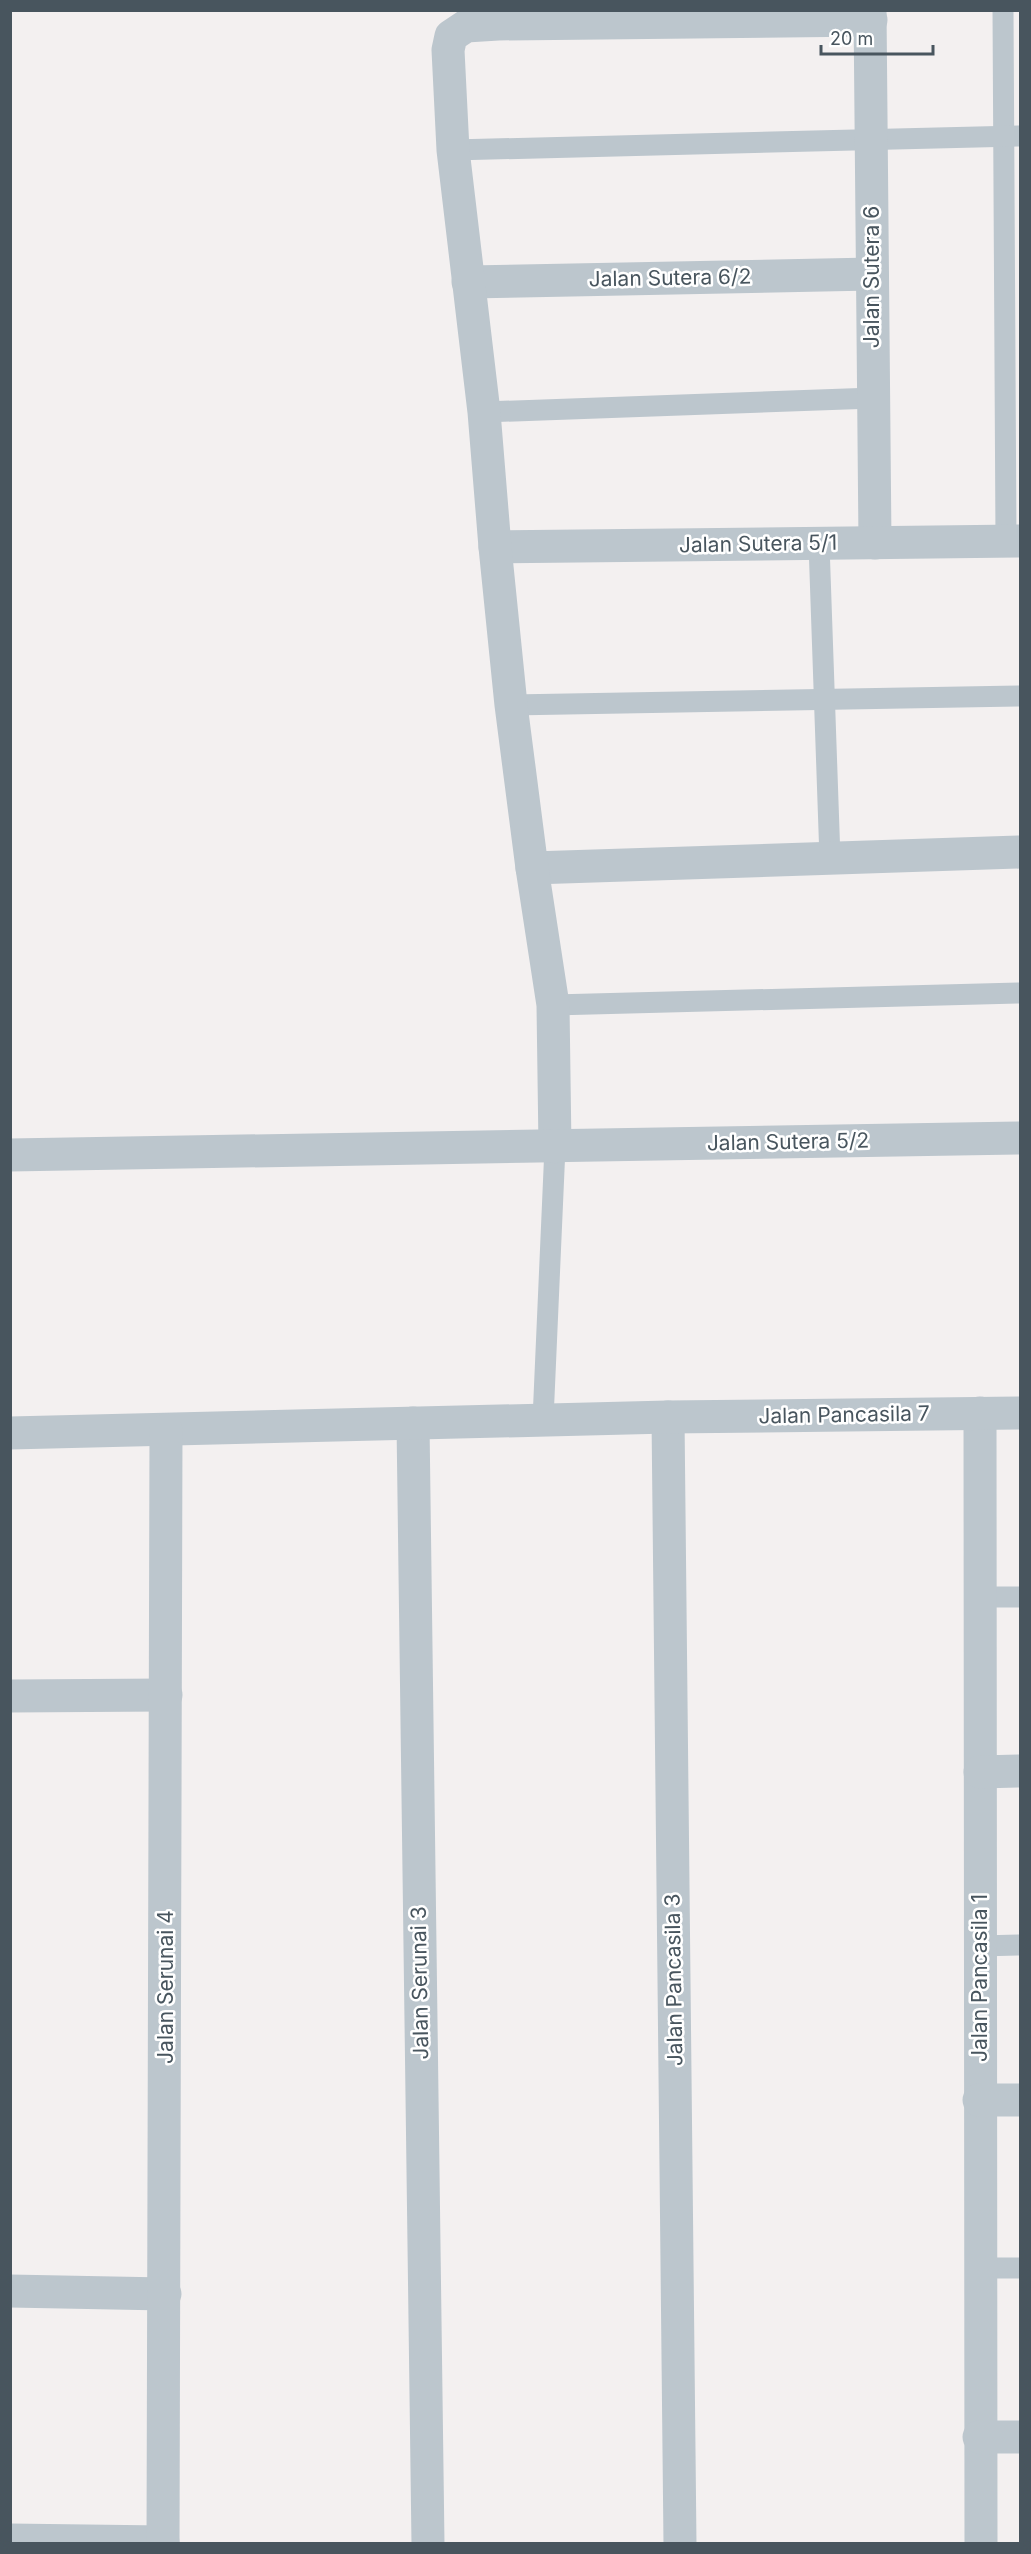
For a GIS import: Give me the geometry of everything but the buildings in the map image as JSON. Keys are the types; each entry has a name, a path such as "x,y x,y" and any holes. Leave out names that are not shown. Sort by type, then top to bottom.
{"street":[{"path":"555,1147 553,1005 532,868 512,705 495,547 484,412 453,150 448,50 451,36 466,26 498,17 871,15"},
{"name":"Jalan Sutera 6","path":"871,15 875,543"},
{"name":"Jalan Sutera 6/2","path":"468,282 872,274"},
{"name":"Jalan Sutera 5/1","path":"495,547 1013,541"},
{"path":"532,868 1020,852"},
{"name":"Jalan Sutera 5/2","path":"10,1155 1020,1138"},
{"name":"Jalan Pancasila 1","path":"980,1413 979,2437 981,2544"},
{"name":"Jalan Pancasila 7","path":"10,1433 668,1417 1020,1413"},
{"name":"Jalan Pancasila 3","path":"668,1417 680,2544"},
{"name":"Jalan Serunai 3","path":"413,1423 428,2544"},
{"name":"Jalan Serunai 4","path":"163,2543 166,1430"},
{"path":"10,1696 166,1695"},
{"path":"980,1772 1020,1771"},
{"path":"980,2100 1020,2100"},
{"path":"10,2291 165,2294"},
{"path":"979,2437 1020,2437"},
{"path":"10,2540 163,2543"}],"lane":[{"path":"1003,10 1012,136 1013,541"},
{"path":"453,150 1012,136"},
{"path":"484,412 874,398"},
{"path":"819,544 830,859"},
{"path":"512,705 1020,696"},
{"path":"553,1005 1020,993"},
{"path":"543,1420 555,1147"},
{"path":"981,1597 1020,1597"},
{"path":"980,1946 1020,1945"},
{"path":"980,2268 1020,2268"}]}
